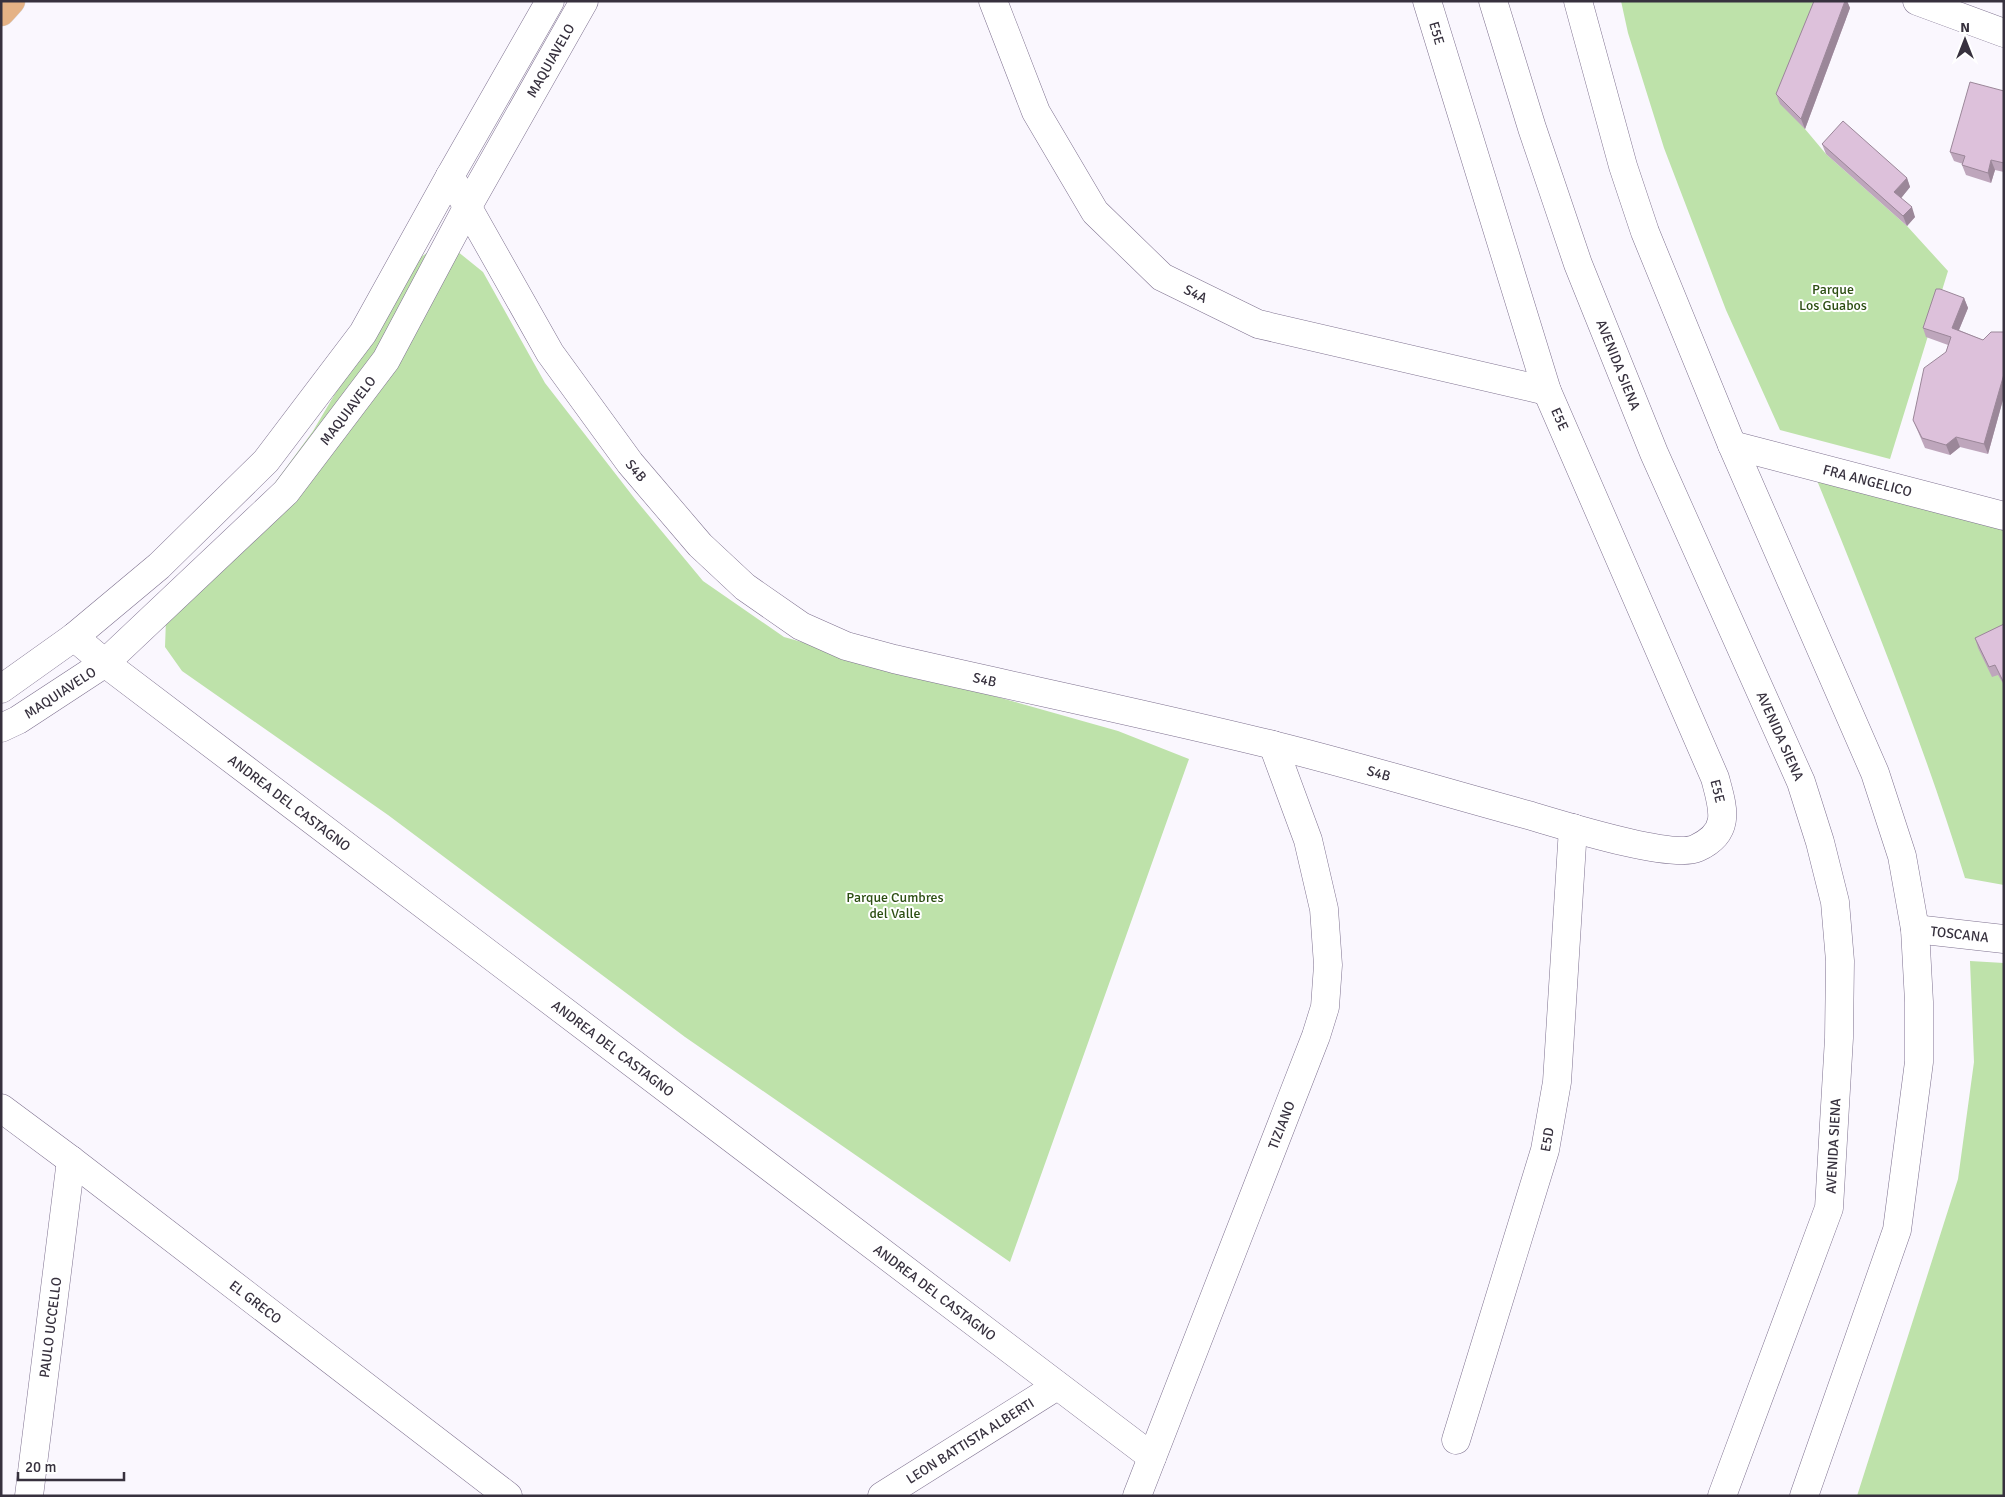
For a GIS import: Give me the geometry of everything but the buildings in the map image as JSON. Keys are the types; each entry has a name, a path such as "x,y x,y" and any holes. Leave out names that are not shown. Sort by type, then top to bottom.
{"main road":[{"path":"1,12 11,1"}],"street":[{"path":"1,689 74,637 159,566 266,461 363,333 550,1"},
{"name":"MAQUIAVELO","path":"1,728 18,720 105,664 286,492 386,360 468,206 584,1"},
{"name":"S4A","path":"993,1 1036,112 1094,212 1162,276 1258,324 1547,390"},
{"name":"E5E","path":"1427,1 1547,390 1715,778 1722,808 1722,824"},
{"name":"AVENIDA SIENA","path":"1493,1 1532,128 1578,264 1654,453 1801,782 1820,842 1835,902 1840,960 1839,1038 1829,1208 1722,1496"},
{"path":"1578,1 1623,166 1645,232 1732,446 1875,773 1902,856 1915,929 1919,1002 1919,1062 1897,1230 1804,1496"},
{"path":"1917,1 2004,33"},
{"name":"S4B","path":"450,176 550,353 630,463 700,545 745,587 801,626 846,646 894,659 1273,745 1573,828 1661,850 1680,851 1696,849 1711,839 1722,824"},
{"name":"FRA ANGELICO","path":"1732,446 2004,516"},
{"name":"ANDREA DEL CASTAGNO","path":"74,637 105,664 1152,1457"},
{"name":"TIZIANO","path":"1137,1496 1316,1036 1325,1007 1328,965 1324,909 1308,840 1273,745"},
{"name":"E5D","path":"1456,1440 1532,1187 1545,1150 1557,1082 1573,828"},
{"name":"TOSCANA","path":"1915,929 2004,939"},
{"name":"EL GRECO","path":"1,1108 508,1496"},
{"name":"PAULO UCCELLO","path":"29,1496 71,1160"},
{"name":"LEON BATTISTA ALBERTI","path":"882,1496 1057,1386"}],"green space":[{"name":"Parque Los Guabos","path":"1621,1 1822,1 1805,129 1826,154 1907,226 1948,271 1890,459 1780,430 1726,310 1664,148 1628,33"},
{"name":"Parque Cumbres del Valle","path":"432,249 457,251 483,272 545,383 635,499 703,581 784,637 1118,731 1189,759 1010,1262 685,1037 388,815 182,671 165,647 166,619 235,537 313,431 412,264"},
{"path":"1816,478 2004,523 2004,885 1965,878 1914,726"},
{"path":"1970,961 2004,963 2004,1496 1857,1496 1958,1179 1974,1062"}]}
